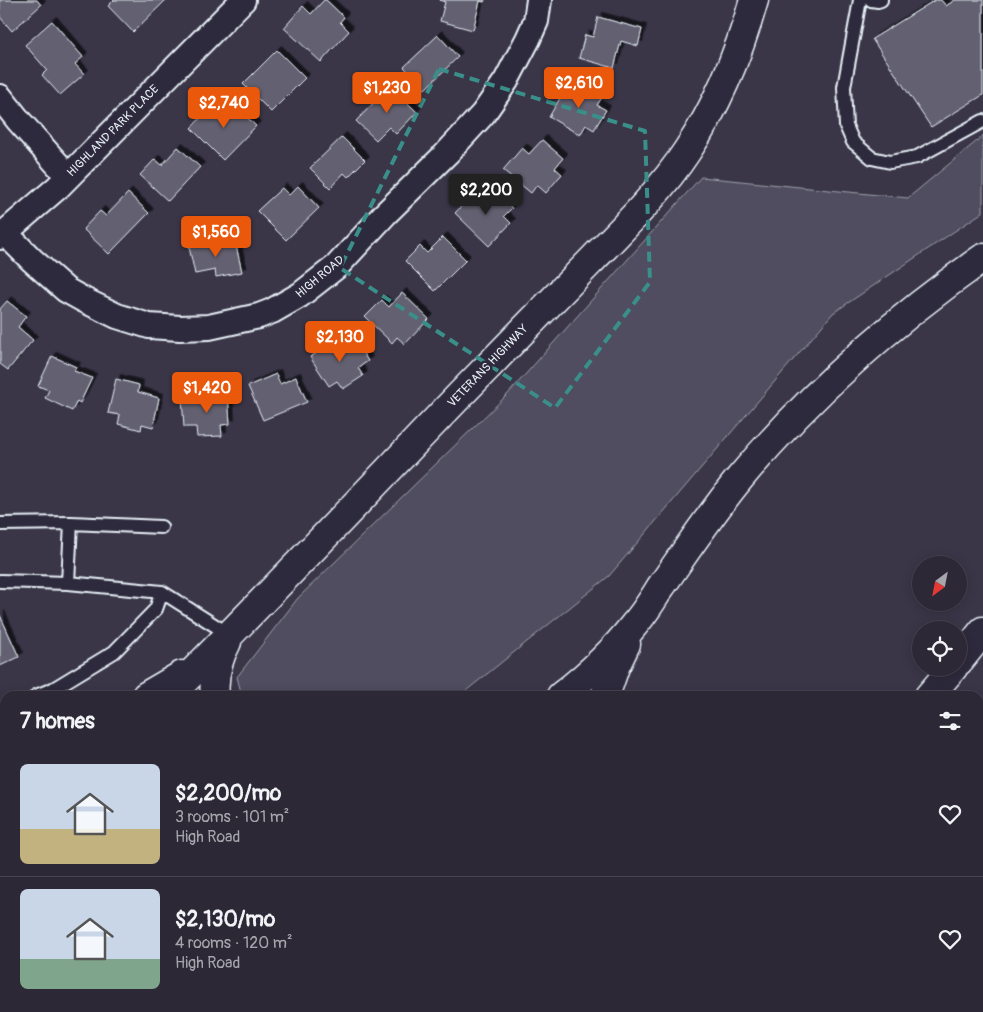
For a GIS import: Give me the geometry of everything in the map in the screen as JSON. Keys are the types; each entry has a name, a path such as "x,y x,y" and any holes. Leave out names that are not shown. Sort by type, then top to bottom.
{"main road":[{"name":"VETERANS HIGHWAY","path":"174,691 634,216 661,185 686,152 708,116 742,41 754,0"},
{"path":"568,691 580,682 635,625 706,523 739,479 778,434 823,388 863,352 914,309 983,258"},
{"path":"607,691 635,625"},
{"path":"967,651 983,630"},
{"path":"215,691 216,674 220,656 230,635"},
{"path":"154,691 202,663"},
{"path":"933,691 946,676"}],"street":[{"name":"HIGHLAND PARK PLACE","path":"3,235 58,187 243,0"},
{"name":"HIGH ROAD","path":"3,235 66,290 118,316 149,326 209,327 259,316 272,311 300,295 337,266 483,114 506,82 528,39 536,21 539,0"},
{"path":"0,97 68,176"}],"lane":[{"path":"860,0 844,87 846,126 853,142 872,158 890,162 917,157 979,123"},
{"path":"871,0 881,0"},
{"path":"68,583 71,523"},
{"path":"0,524 71,523 161,527"},
{"path":"0,581 68,583 162,592 230,635"},
{"path":"47,691 114,652 156,609 162,592"}],"highlighted area":[{"path":"439,69 645,131 650,282 555,408 340,268"}],"shaded area":[{"path":"983,136 983,212 833,313 609,576 466,691 241,691 237,677 298,598 508,394 701,177 908,198"}],"building":[{"path":"0,0 37,0 41,5 12,31 0,17"},
{"path":"114,0 166,0 133,32 108,6"},
{"path":"324,0 344,17 340,22 349,31 321,62 284,28 303,6 311,14"},
{"path":"439,0 485,0 484,2 480,1 473,30 440,21 445,2"},
{"path":"935,0 941,0 946,6 955,0 983,0 983,95 931,127 872,39"},
{"path":"598,17 642,29 638,46 621,41 614,68 579,58 585,35 593,37"},
{"path":"52,21 83,57 75,64 84,74 60,95 42,75 47,70 25,45"},
{"path":"438,35 458,57 425,89 404,67"},
{"path":"277,50 305,78 271,112 243,84"},
{"path":"577,82 603,96 597,105 606,110 594,130 586,125 580,135 549,117 563,93 569,96"},
{"path":"390,86 417,112 396,134 389,127 376,140 356,121"},
{"path":"231,102 256,126 223,160 191,128 209,109 213,113 220,106 223,110"},
{"path":"342,137 365,160 348,177 344,173 330,188 310,168"},
{"path":"542,140 563,158 555,168 562,174 546,193 537,185 531,193 503,170 522,148 529,154"},
{"path":"178,147 200,167 168,201 140,175 155,159 162,165"},
{"path":"298,186 319,208 286,240 257,211 282,188 289,195"},
{"path":"493,189 512,208 504,216 511,223 489,246 455,213 470,197 478,204"},
{"path":"128,193 149,213 109,254 83,229 100,211 106,216"},
{"path":"234,237 242,272 216,277 215,270 195,274 189,247"},
{"path":"443,237 466,260 435,291 405,261 420,246 427,253"},
{"path":"402,293 429,319 405,344 397,337 392,343 365,317 382,300 389,307"},
{"path":"7,301 26,316 18,327 33,340 8,370 0,364 0,309"},
{"path":"353,338 368,361 358,368 363,376 343,389 337,381 329,386 310,357 332,344 335,349"},
{"path":"52,356 76,367 74,371 92,378 80,403 77,401 72,411 45,398 49,390 38,386"},
{"path":"276,374 280,384 296,377 307,402 263,420 248,386"},
{"path":"116,379 139,385 138,392 159,398 153,427 142,424 141,430 118,424 120,415 108,413"},
{"path":"228,395 230,424 221,425 222,436 197,437 196,427 184,427 182,398"},
{"path":"0,615 19,657 0,666"}]}
